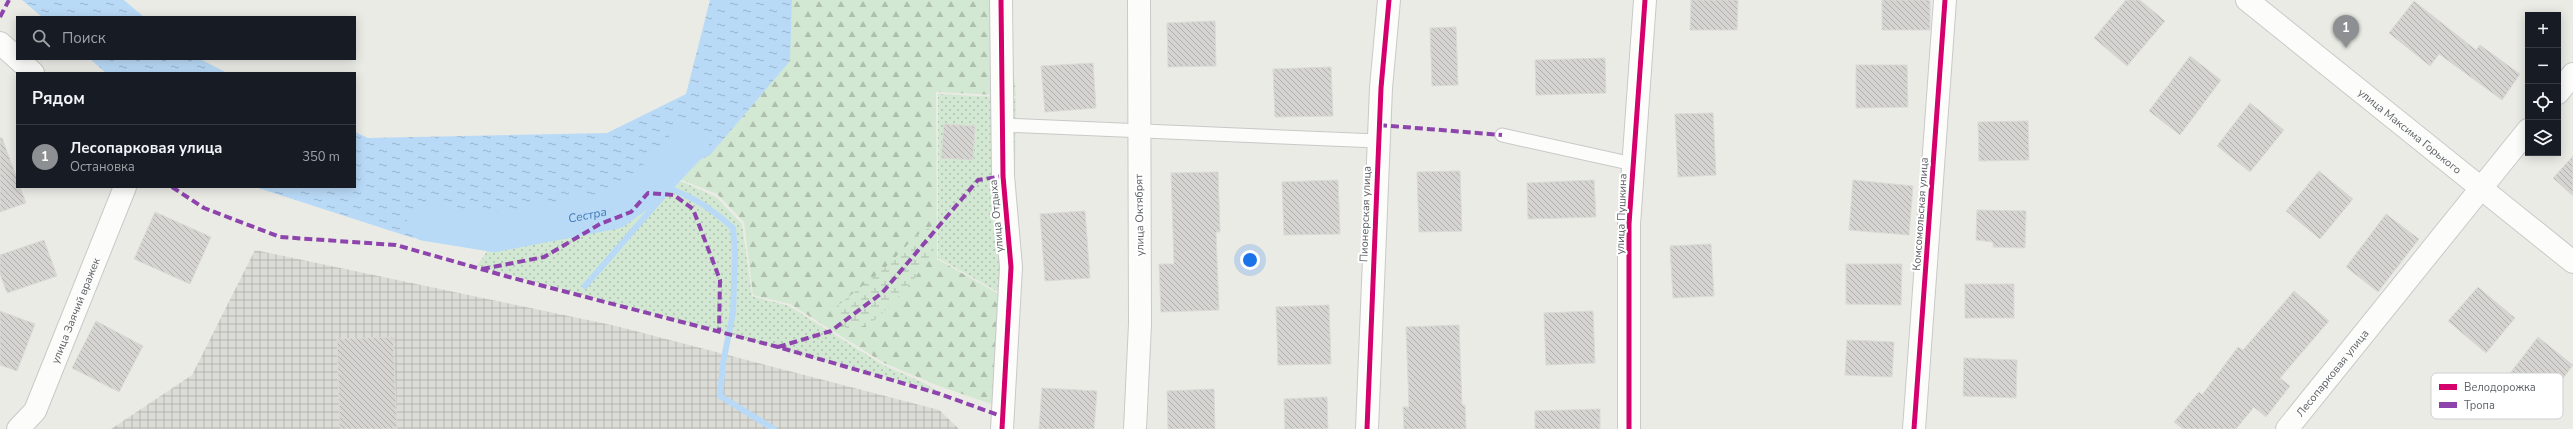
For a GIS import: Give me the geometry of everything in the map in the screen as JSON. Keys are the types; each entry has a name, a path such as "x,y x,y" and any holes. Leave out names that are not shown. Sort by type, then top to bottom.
{"street":[{"name":"улица Отдыха","path":"1001,0 1003,176 1011,267 1002,429"},
{"name":"улица Октябрят","path":"1135,429 1140,324 1138,131 1139,0"},
{"name":"Пионерская улица","path":"1367,429 1378,141 1389,0"},
{"name":"улица Пушкина","path":"1629,429 1629,224 1645,0"},
{"name":"Комсомольская улица","path":"1914,429 1945,0"},
{"name":"улица Максима Горького","path":"2247,0 2480,189 2573,262"},
{"path":"0,43 16,58"},
{"path":"18,60 32,72"},
{"path":"2561,89 2573,74"},
{"name":"Лесопарковая улица","path":"2287,429 2525,134"},
{"name":"улица Заячий вражек","path":"18,429 35,411 125,188"}],"lane":[{"path":"1003,125 1378,141"},
{"path":"1502,134 1633,164"}],"shaded area":[{"path":"255,250 616,326 939,410 959,429 111,429 192,375"}],"green space":[{"path":"783,0 1007,0 1016,96 936,92 937,259 1006,298 994,405 939,386 884,363 790,304 753,295 744,222 717,194 677,178 778,73"},
{"path":"938,94 1016,98 1015,178 1007,297 938,258"},
{"path":"659,179 683,182 716,197 742,224 752,296 789,306 883,365 924,383 939,392 477,266 498,235 616,213"},
{"path":"932,226 934,250 910,285 876,319 850,333 832,310 886,267 916,236"}],"water":[{"path":"22,0 124,0 143,16 41,16"},
{"path":"710,0 792,0 790,61 710,155 653,182 587,218 413,238 258,188 356,188 356,132 368,138 607,133 686,94"},
{"path":"91,60 202,60 225,72 105,72"}],"building":[{"path":"1691,0 1738,0 1737,30 1690,30"},
{"path":"1882,0 1930,0 1930,30 1882,30"},
{"path":"2126,0 2140,0 2165,21 2127,66 2094,38"},
{"path":"2414,1 2476,50 2480,45 2520,74 2502,100 2439,54 2430,66 2389,33"},
{"path":"1215,21 1216,66 1168,67 1167,23"},
{"path":"1456,27 1458,85 1432,86 1430,28"},
{"path":"2190,56 2221,80 2180,135 2149,111"},
{"path":"1605,58 1606,93 1536,95 1535,60"},
{"path":"1093,63 1096,108 1045,112 1041,66"},
{"path":"1856,65 1907,65 1908,107 1856,108"},
{"path":"1331,67 1333,116 1275,117 1273,69"},
{"path":"2250,103 2284,130 2250,172 2217,146"},
{"path":"1713,113 1716,175 1678,177 1675,114"},
{"path":"2028,121 2029,160 1979,161 1978,122"},
{"path":"944,124 975,126 973,160 941,158"},
{"path":"0,138 2,138 16,176 16,188 20,188 26,203 0,212"},
{"path":"2573,156 2573,196 2553,178"},
{"path":"1460,171 1462,231 1419,232 1417,172"},
{"path":"2319,171 2353,199 2320,239 2286,211"},
{"path":"1218,172 1220,232 1216,232 1219,310 1161,312 1159,264 1174,264 1171,173"},
{"path":"1338,180 1340,234 1284,235 1282,182"},
{"path":"1594,180 1596,217 1528,219 1527,183"},
{"path":"1853,180 1913,186 1909,235 1849,230"},
{"path":"1977,210 2026,211 2025,248 1993,247 1993,242 1976,240"},
{"path":"1085,211 1090,278 1045,281 1040,214"},
{"path":"155,212 211,237 190,284 134,259"},
{"path":"2386,214 2419,239 2378,292 2346,267"},
{"path":"44,240 57,276 7,293 0,274 0,255"},
{"path":"1711,244 1714,296 1673,298 1670,246"},
{"path":"1846,264 1902,264 1901,305 1846,304"},
{"path":"1965,284 2014,284 2014,318 1965,318"},
{"path":"2478,287 2515,318 2486,353 2448,321"},
{"path":"2294,291 2329,321 2280,378 2290,386 2266,417 2254,407 2236,429 2183,429 2174,422 2199,392 2202,395 2238,347 2243,350"},
{"path":"1329,305 1331,364 1278,365 1276,307"},
{"path":"0,311 35,324 17,371 0,365"},
{"path":"1593,311 1595,363 1546,365 1544,313"},
{"path":"96,321 143,346 119,392 72,368"},
{"path":"1459,325 1462,405 1465,405 1466,429 1404,429 1403,407 1409,407 1406,327"},
{"path":"393,337 397,429 340,429 337,339"},
{"path":"2538,337 2573,365 2563,378 2563,373 2510,373"},
{"path":"1847,340 1894,342 1892,377 1845,375"},
{"path":"1964,358 2017,360 2016,398 1963,396"},
{"path":"1042,388 1097,391 1094,429 1039,429"},
{"path":"1214,389 1215,429 1168,429 1167,391"},
{"path":"1327,397 1328,429 1285,429 1284,399"},
{"path":"1600,409 1600,429 1535,429 1535,411"}],"waterway":[{"name":"Сестра","path":"426,222 494,233 614,210 653,182 690,143"},
{"path":"653,182 696,200 714,212 733,228 735,255 733,313 723,363 720,396 774,429"},
{"path":"585,286 670,188"}],"marked path":[{"path":"0,17 9,0"},
{"path":"1379,125 1502,135"},
{"path":"778,347 831,331 882,293 978,180 1003,176"},
{"path":"174,188 204,208 280,237 396,245 509,277 778,347 940,394 1001,416"},
{"path":"482,269 544,257 600,224 631,212 648,193 674,195 693,209 720,280 719,332"}],"cycle path":[{"path":"1001,0 1003,176 1011,267 1002,429"},
{"path":"1367,429 1381,88 1389,0"},
{"path":"1629,429 1629,224 1645,0"},
{"path":"1914,429 1945,0"}],"place":[{"name":"Лесопарковая улица","path":"2346,48"}]}
